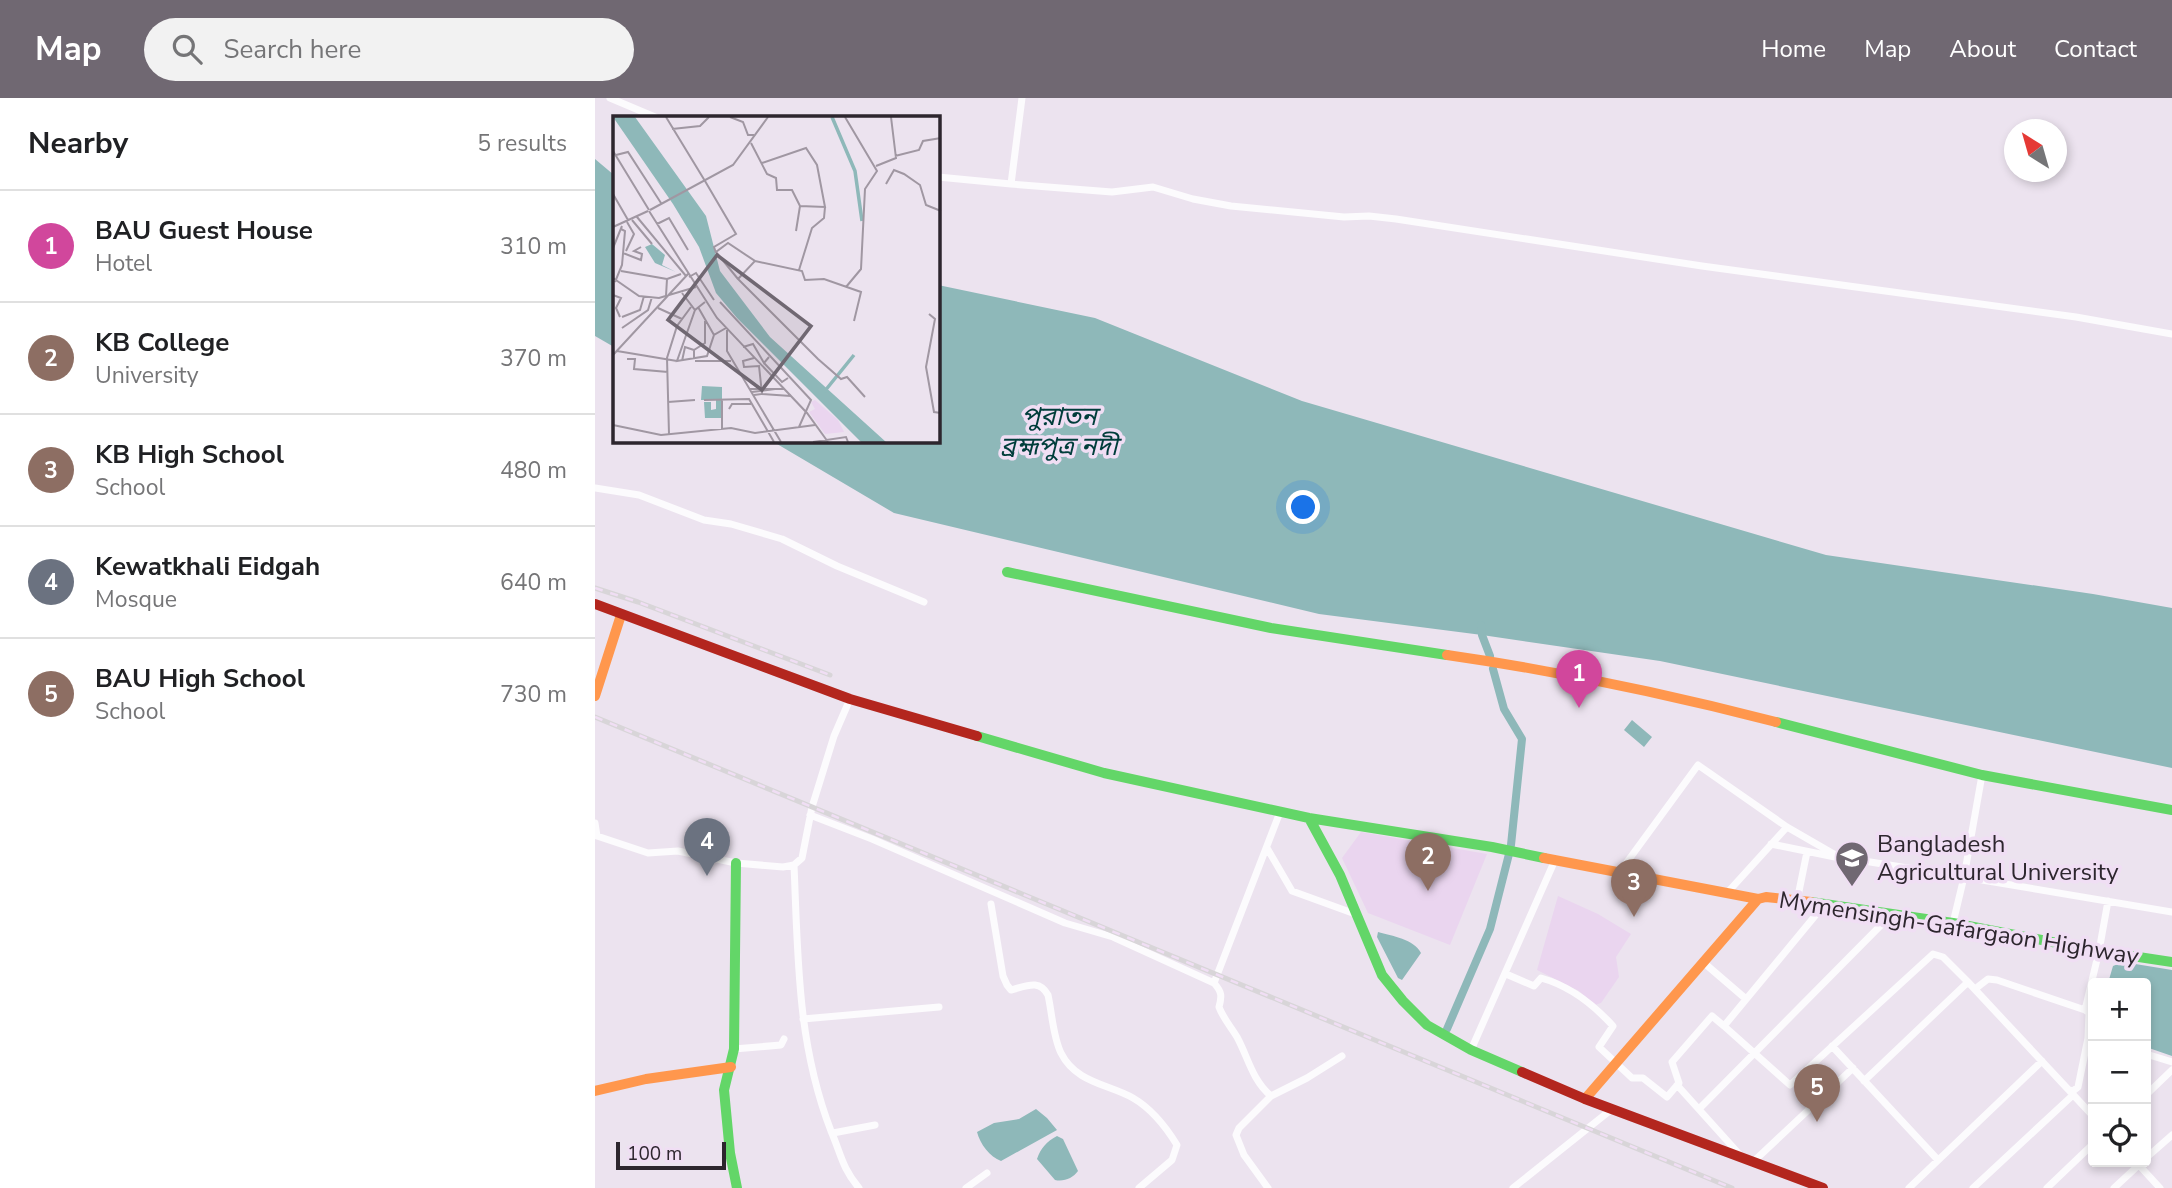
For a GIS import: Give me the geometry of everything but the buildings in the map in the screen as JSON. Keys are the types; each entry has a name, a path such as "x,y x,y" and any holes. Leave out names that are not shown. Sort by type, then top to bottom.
{"street":[{"path":"610,98 653,116"},
{"path":"1011,184 1022,98"},
{"path":"940,177 1112,192 1153,187 1192,199 1231,206 1395,219 2076,317 2172,334"},
{"path":"595,488 639,495 704,520 731,523 782,539 837,566 924,602"},
{"path":"1007,572 1271,628 1535,668 1730,710 1982,775 2172,810"},
{"path":"595,604 850,699 1104,774 1309,818 1492,847 1758,899"},
{"path":"595,696 621,615"},
{"path":"595,823 597,836 648,853 678,851 736,863 783,867 794,865 802,859 810,815 834,736 850,699"},
{"path":"1619,873 1698,765 1787,827 1839,857"},
{"path":"1953,923 1982,775"},
{"path":"1214,983 1280,811"},
{"path":"810,815 1065,923 1113,937 1214,983 1222,996 1219,1007 1221,1013 1262,1088 1271,1096"},
{"path":"1309,818 1359,916 1376,963 1390,986 1427,1025 1471,1051 1585,1099 1823,1188"},
{"path":"1727,893 1787,827"},
{"path":"1771,844 2172,912"},
{"path":"1267,848 1292,891 1359,916"},
{"path":"1797,901 1807,852"},
{"path":"1471,1051 1555,860"},
{"path":"736,863 734,1049 724,1090 730,1153 737,1188"},
{"path":"794,865 796,934 808,1054 846,1173 859,1188"},
{"name":"Mymensingh-Gafargaon Highway","path":"1585,1099 1758,899 1766,897 1953,923 2172,962"},
{"path":"2085,1010 2108,901"},
{"path":"991,904 1003,976 1007,985 1011,989 1033,985 1044,988 1048,995 1061,1054 1095,1084 1132,1097 1144,1105 1161,1122 1177,1145 1172,1160 1139,1188"},
{"path":"1724,1026 1825,905"},
{"path":"1699,1109 1891,915"},
{"path":"1506,974 1534,986 1541,978 1547,980 1570,989 1595,1006 1613,1026 1599,1047 1632,1078 1643,1077 1667,1097 1679,1083 1672,1062 1712,1016 1790,1085 1933,954 1943,957 1975,989 2088,1111"},
{"path":"1703,962 1746,999"},
{"path":"1975,989 1988,979 1997,980 2085,1010 2088,1014"},
{"path":"1864,1081 1968,982"},
{"path":"803,1019 939,1007"},
{"path":"734,1049 781,1045 784,1040"},
{"path":"1973,1188 2078,1087 2090,1041"},
{"path":"1832,1046 1938,1160"},
{"path":"1268,1188 1244,1154 1236,1135 1239,1128 1271,1096 1307,1079 1342,1056"},
{"path":"2151,1056 2172,1062"},
{"path":"1909,1188 2042,1061"},
{"path":"595,1091 646,1079 731,1067"},
{"path":"1748,1160 1853,1068"},
{"path":"2151,1090 2172,1070"},
{"path":"1677,1085 1748,1160"},
{"path":"1513,1188 1612,1109"},
{"path":"832,1133 875,1125"},
{"path":"2151,1153 2172,1135"},
{"path":"2047,1188 2088,1149"},
{"path":"2114,1188 2135,1167"},
{"path":"2144,1167 2160,1188"},
{"path":"966,1188 987,1173"}],"shaded area":[{"path":"1361,832 1487,854 1450,945 1368,913 1342,858"},
{"path":"1558,896 1598,914 1631,934 1616,957 1619,977 1601,1003 1595,1005 1579,991 1537,970"}],"water":[{"path":"595,159 613,174 613,346 595,336"},
{"name":"পুরাতন ব্রহ্মপুত্র নদী","path":"940,285 1095,318 1302,401 1826,555 2172,608 2172,768 1660,661 1319,614 894,513 775,443 940,443"},
{"path":"1632,720 1652,737 1644,747 1624,730"},
{"path":"1378,932 1408,941 1421,953 1402,980 1398,978 1377,937"},
{"path":"2123,962 2172,970 2172,1056 2151,1049 2151,978 2109,978 2113,966"},
{"path":"1036,1109 1057,1130 1001,1161 986,1150 977,1132 994,1123 1019,1119"},
{"path":"1057,1136 1063,1139 1078,1171 1062,1180 1055,1180 1037,1159 1044,1146"}],"waterway":[{"path":"1481,625 1490,656"},
{"path":"1493,669 1504,709 1522,739 1511,845"},
{"path":"1447,1029 1490,929 1509,854"}],"railway":[{"path":"595,588 830,675"},
{"path":"595,717 1732,1188"}],"traffic: fast":[{"path":"1007,572 1271,628 1447,655"},
{"path":"1776,722 1982,775 2172,810"},
{"path":"977,736 1104,773 1309,818 1492,847 1544,858"},
{"path":"1309,818 1340,875 1382,975 1403,1001 1427,1025 1471,1050 1522,1072"},
{"path":"736,863 734,1049 724,1090 730,1153 737,1188"},
{"path":"1811,902 1953,923 2172,962"}],"traffic: slow":[{"path":"595,696 621,615"},
{"path":"1447,655 1613,684 1776,722"},
{"path":"1544,858 1758,899 1766,897 1811,902"},
{"path":"1585,1099 1758,899"},
{"path":"595,1091 646,1079 731,1067"}],"traffic: jam":[{"path":"595,604 850,699 977,736"},
{"path":"1522,1072 1585,1099 1823,1188"}],"place":[{"name":"BAU Guest House","path":"1579,708"},
{"name":"Kewatkhali Eidgah","path":"707,876"},
{"name":"Bangladesh Agricultural University","path":"1852,888"},
{"name":"KB College","path":"1428,891"},
{"name":"KB High School","path":"1634,917"},
{"name":"BAU High School","path":"1817,1122"}]}
